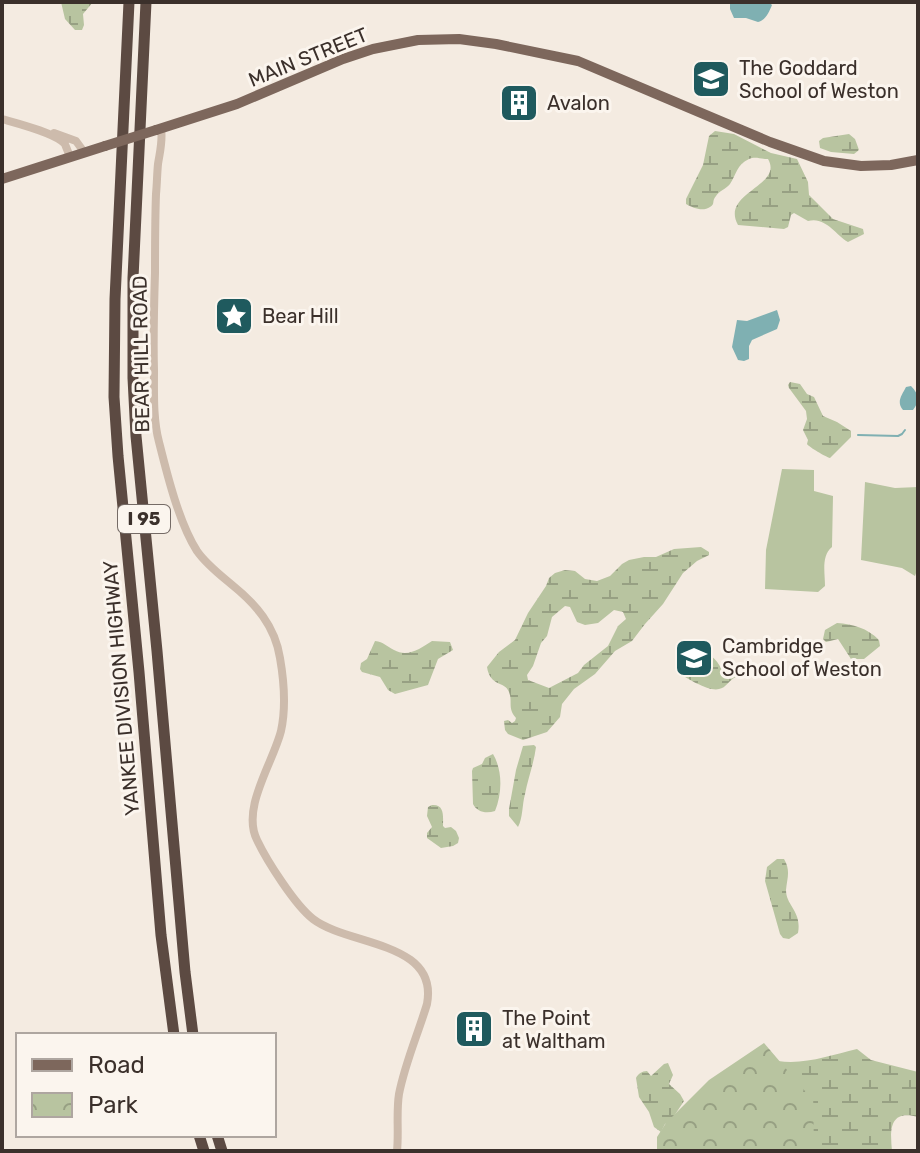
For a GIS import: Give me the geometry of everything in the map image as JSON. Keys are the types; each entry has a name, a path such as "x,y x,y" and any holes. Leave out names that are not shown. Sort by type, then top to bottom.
{"highway":[{"name":"YANKEE DIVISION HIGHWAY","path":"129,2 114,397 163,955 174,1033"},
{"name":"YANKEE DIVISION HIGHWAY","path":"146,2 133,278 134,395 193,1033"}],"main road":[{"name":"MAIN STREET","path":"2,179 242,103 357,54 430,39 482,42 565,57 610,73 770,142 829,162 866,166 918,160"}],"street":[{"path":"2,119 70,138 79,143 84,152"},
{"name":"BEAR HILL ROAD","path":"159,129 162,140 154,225 153,323 158,438 194,545 211,567 261,613 274,638 281,665 283,722 252,816 258,843 291,894 311,918 332,930 402,954 418,965 425,975 428,1001 399,1095 397,1151"},
{"path":"38,130 62,142 70,157"}],"green space":[{"path":"61,2 93,2 83,14 82,30 75,30 65,19"},
{"path":"715,131 734,134 771,153 797,159 808,182 809,195 833,219 863,229 864,234 848,242 825,223 808,221 794,213 784,229 738,225 735,214 737,205 768,176 771,168 768,159 751,158 745,161 710,207 701,209 686,204 703,165 709,136"},
{"path":"849,134 855,139 859,150 854,154 820,148 819,141 823,138"},
{"path":"790,382 800,384 807,394 814,397 823,416 851,431 851,437 830,458 807,444 803,430 806,411 789,388"},
{"path":"782,469 814,470 814,491 833,496 832,547 825,560 825,586 818,592 765,589 766,550"},
{"path":"865,482 895,488 918,487 918,567 915,576 902,568 861,560"},
{"path":"701,547 709,555 683,573 663,604 632,641 615,651 595,674 574,689 562,704 560,717 547,732 523,740 508,734 504,721 512,723 516,718 509,692 491,678 487,667 499,652 515,640 549,578 565,570 597,581 610,576 629,560 656,557 674,549","holes":["565,606 570,607 577,622 585,625 598,623 614,610 623,612 626,619 618,626 608,646 578,673 549,688 528,680 527,675 547,636 552,617"]},
{"path":"837,623 865,630 879,640 880,646 864,659 851,659 838,639 826,642 823,639 825,630"},
{"path":"375,641 404,653 432,641 450,642 453,650 438,659 428,685 395,694 388,690 380,677 360,669"},
{"path":"696,650 708,654 722,670 734,672 736,677 724,687 710,689 680,674 679,656"},
{"path":"534,745 535,753 518,827 509,816 516,770 523,746"},
{"path":"493,754 499,768 500,790 495,811 485,812 473,804 472,771"},
{"path":"432,805 441,809 443,826 456,831 458,843 453,846 441,848 427,838 432,827 427,816 428,807"},
{"path":"777,859 784,859 786,863 787,896 799,925 798,933 789,939 780,934 765,881 767,867"},
{"path":"764,1043 805,1091 813,1088 814,1151 657,1151 657,1137 666,1123 709,1080"},
{"path":"857,1049 871,1060 918,1072 918,1117 901,1116 893,1123 892,1151 708,1151 778,1061 808,1061"},
{"path":"668,1063 673,1075 669,1084 684,1101 661,1132 654,1127 639,1097 636,1078 645,1071 651,1076"}],"water":[{"path":"730,2 769,2 772,5 765,18 758,22 734,18"},
{"path":"777,310 780,320 777,329 752,340 749,359 738,360 732,347 737,320 747,321"},
{"path":"911,386 917,395 917,404 913,410 903,410 900,398 906,387"}],"waterway":[{"path":"858,435 898,436 905,430"}],"place":[{"name":"The Goddard School of Weston","path":"711,79"},
{"name":"Avalon","path":"519,103"},
{"name":"Bear Hill","path":"234,316"},
{"name":"Cambridge School of Weston","path":"694,658"},
{"name":"The Point at Waltham","path":"474,1029"}]}
